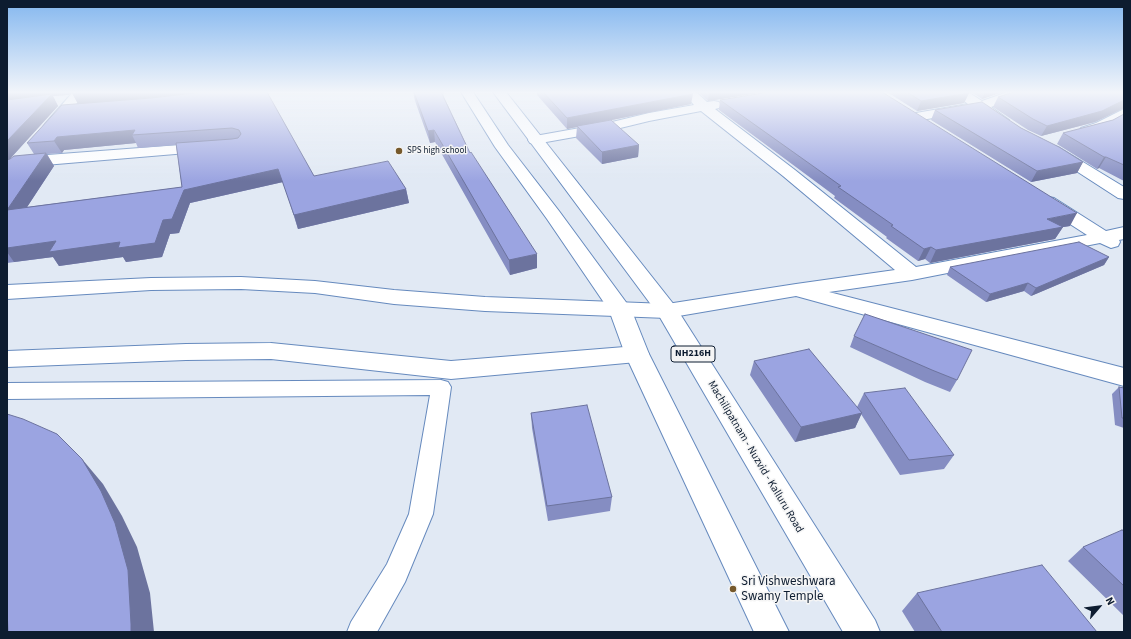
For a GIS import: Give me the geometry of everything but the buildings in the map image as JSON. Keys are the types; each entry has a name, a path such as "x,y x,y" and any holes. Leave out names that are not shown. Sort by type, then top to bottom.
{"main road":[{"path":"43,135 55,122"},
{"path":"486,122 502,147 620,309 637,354 772,632"},
{"name":"Machilipatnam - Nuzvid - Kalluru Road","path":"522,122 667,311 810,548 863,632"},
{"path":"535,140 629,122"},
{"path":"723,122 789,173 912,274"},
{"path":"923,122 936,130"},
{"path":"1004,122 1016,130"},
{"path":"1108,122 1101,126 1055,139 1059,153 1124,194"},
{"path":"33,146 14,165 221,147"},
{"path":"1036,195 1124,249"},
{"path":"7,292 152,284 241,283 315,287 358,294 470,302 667,311 796,290 912,274 1124,233"},
{"path":"796,290 1121,371"},
{"path":"7,359 186,352 271,351 451,370 637,354"}],"lane":[{"path":"7,392 440,387 421,514 396,573 361,632"}],"place":[{"name":"SPS high school","path":"399,151"},
{"name":"Sri Vishweshwara Swamy Temple","path":"733,589"}]}
